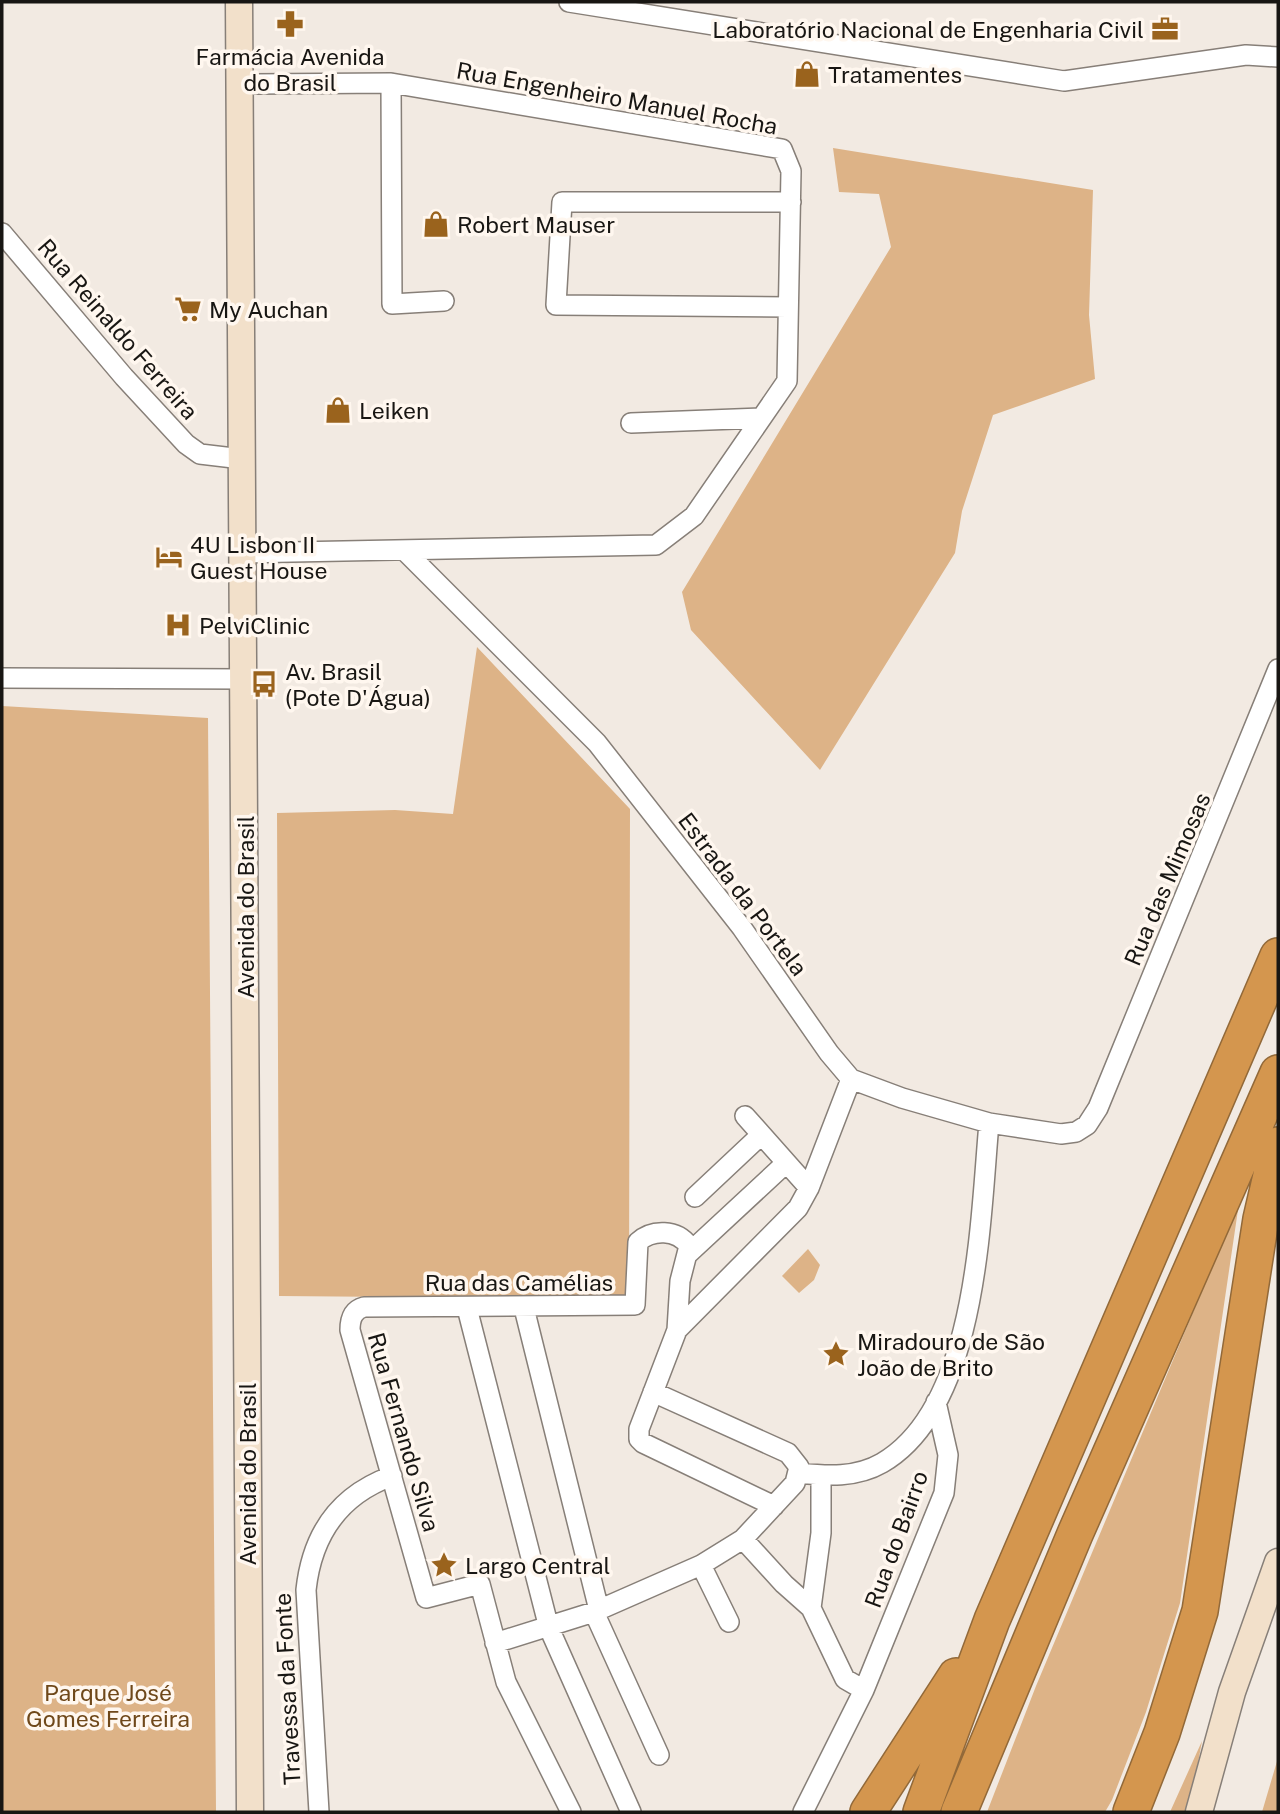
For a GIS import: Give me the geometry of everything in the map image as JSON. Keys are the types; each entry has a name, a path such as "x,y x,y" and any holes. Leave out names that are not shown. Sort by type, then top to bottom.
{"highway":[{"path":"921,1812 992,1620 1278,956"},
{"path":"959,1812 1075,1534 1278,1073"},
{"path":"1131,1812 1163,1733 1200,1611 1261,1219 1278,1144"},
{"path":"868,1812 992,1620"}],"main road":[{"name":"Avenida do Brasil","path":"239,2 250,1812"},
{"path":"1199,1812 1232,1692 1278,1562"}],"street":[{"path":"569,2 1064,81 1246,55 1278,57"},
{"name":"Rua Engenheiro Manuel Rocha","path":"239,84 391,83 782,149 791,171 787,381 694,516 656,545 242,553"},
{"path":"391,83 392,304 444,302"},
{"path":"788,307 556,305 562,202 791,202"},
{"name":"Rua Reinaldo Ferreira","path":"2,233 160,418 186,443 200,454 242,458"},
{"path":"631,423 761,418"},
{"name":"Estrada da Portela","path":"405,551 597,743 742,928 829,1053 851,1079 902,1098 989,1123 1061,1134 1076,1132 1087,1125 1098,1108"},
{"name":"Rua das Mimosas","path":"1098,1108 1278,669"},
{"path":"2,678 243,679"},
{"path":"677,1330 782,1226 809,1188 851,1079"},
{"path":"745,1116 809,1188"},
{"name":"Rua do Bairro","path":"799,1473 844,1476 881,1464 917,1433 936,1402 956,1354 976,1274 989,1123"},
{"path":"695,1196 761,1135"},
{"path":"774,1506 639,1439 639,1429 677,1330 680,1282 689,1253 786,1163"},
{"name":"Rua das Camélias","path":"358,1308 635,1305 638,1242 646,1235 678,1235 689,1246 689,1253"},
{"name":"Rua Fernando Silva","path":"358,1308 353,1314 350,1330 426,1598 480,1584 495,1643"},
{"path":"467,1308 550,1628 631,1812"},
{"path":"524,1308 596,1611 659,1755"},
{"path":"571,1812 506,1682 495,1643 550,1628 596,1611 701,1565 743,1539 795,1483 799,1473 799,1467 788,1452 653,1392"},
{"name":"Rua do Bairro","path":"803,1812 864,1690 944,1493 948,1455 936,1402"},
{"name":"Travessa da Fonte","path":"318,1812 306,1590 309,1566 315,1544 337,1513 359,1491 392,1476"},
{"path":"811,1608 821,1533 821,1476"},
{"path":"743,1539 784,1584 811,1608 845,1679 864,1690"},
{"path":"701,1565 729,1622"}],"green space":[{"path":"833,148 1093,190 1089,315 1095,379 993,415 962,511 955,553 820,770 691,630 682,592 891,247 879,194 839,192"},
{"path":"477,647 630,809 629,1299 279,1296 277,813 395,810 453,814"},
{"name":"Parque José Gomes Ferreira","path":"2,706 208,718 216,1812 2,1812"},
{"path":"1239,1203 1180,1603 1146,1712 1112,1800 1105,1812 987,1812 1036,1686"},
{"path":"808,1249 820,1265 814,1280 799,1293 782,1276"},
{"path":"1202,1741 1189,1812 1170,1812"},
{"path":"1278,1758 1278,1812 1262,1812"}],"place":[{"name":"Farmácia Avenida do Brasil","path":"290,24"},
{"name":"Laboratório Nacional de Engenharia Civil","path":"1165,29"},
{"name":"Tratamentes","path":"807,74"},
{"name":"Robert Mauser","path":"436,224"},
{"name":"My Auchan","path":"188,309"},
{"name":"Leiken","path":"338,410"},
{"name":"4U Lisbon II Guest House","path":"169,557"},
{"name":"PelviClinic","path":"178,625"},
{"name":"Av. Brasil (Pote D'Água)","path":"264,684"},
{"name":"Miradouro de São João de Brito","path":"836,1354"},
{"name":"Largo Central","path":"444,1565"}]}
